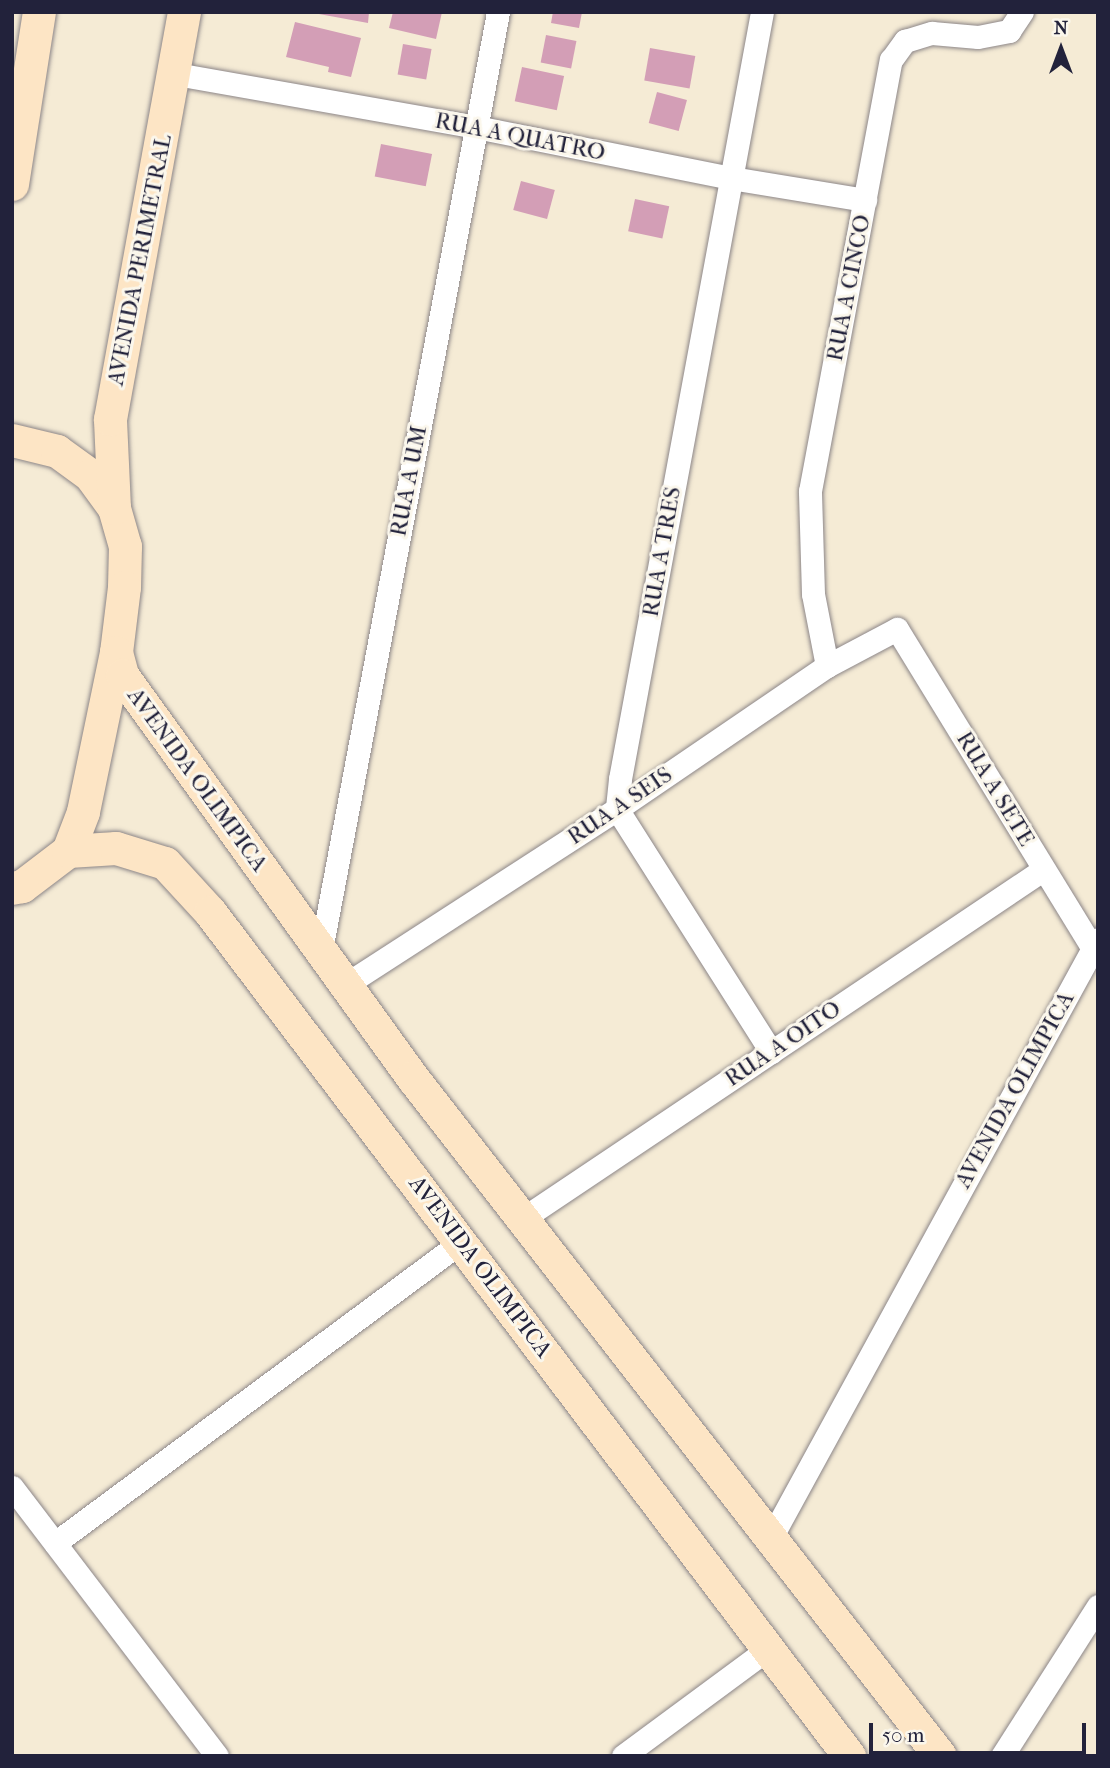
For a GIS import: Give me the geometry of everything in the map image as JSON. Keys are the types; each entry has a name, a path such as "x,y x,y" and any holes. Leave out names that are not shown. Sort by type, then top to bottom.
{"main road":[{"path":"12,184 39,12"},
{"name":"AVENIDA PERIMETRAL","path":"68,851 83,812 116,652 124,587 125,546 114,508 110,419 176,74 184,12"},
{"name":"AVENIDA PERIMETRAL","path":"12,440 57,451 90,475 114,508"},
{"name":"AVENIDA OLIMPICA","path":"116,652 121,675 345,985 678,1422 772,1536 940,1756"},
{"name":"AVENIDA OLIMPICA","path":"68,851 116,848 165,863 210,912 849,1756"},
{"path":"12,888 22,886 68,851"}],"street":[{"name":"RUA A UM","path":"321,950 498,12"},
{"name":"RUA A TRES","path":"617,809 762,12"},
{"name":"RUA A CINCO","path":"827,666 813,594 810,491 891,60 905,41 932,33 978,37 1009,31 1021,12"},
{"name":"RUA A QUATRO","path":"176,74 477,127 731,178 865,200"},
{"name":"RUA A SEIS","path":"345,985 617,809 827,666 897,629"},
{"name":"RUA A SETE","path":"897,629 1044,869 1095,944"},
{"path":"617,809 771,1052"},
{"name":"RUA A OITO","path":"522,1219 1044,869"},
{"name":"AVENIDA OLIMPICA","path":"772,1536 1095,944"},
{"path":"55,1543 461,1242"},
{"path":"12,1487 217,1756"},
{"path":"1002,1756 1098,1606"},
{"path":"623,1756 769,1648"}],"building":[{"path":"308,12 369,12 368,23"},
{"path":"393,12 442,12 436,39 389,28"},
{"path":"553,12 582,12 579,28 551,23"},
{"path":"295,22 361,38 351,77 328,72 329,67 286,57"},
{"path":"546,35 576,41 571,68 541,62"},
{"path":"403,44 432,49 426,80 398,75"},
{"path":"650,48 695,56 690,88 644,80"},
{"path":"522,67 564,76 557,110 515,101"},
{"path":"657,92 687,100 679,131 649,123"},
{"path":"381,144 432,154 426,186 375,176"},
{"path":"521,181 555,190 547,219 513,210"},
{"path":"635,199 669,206 662,239 628,231"}]}
